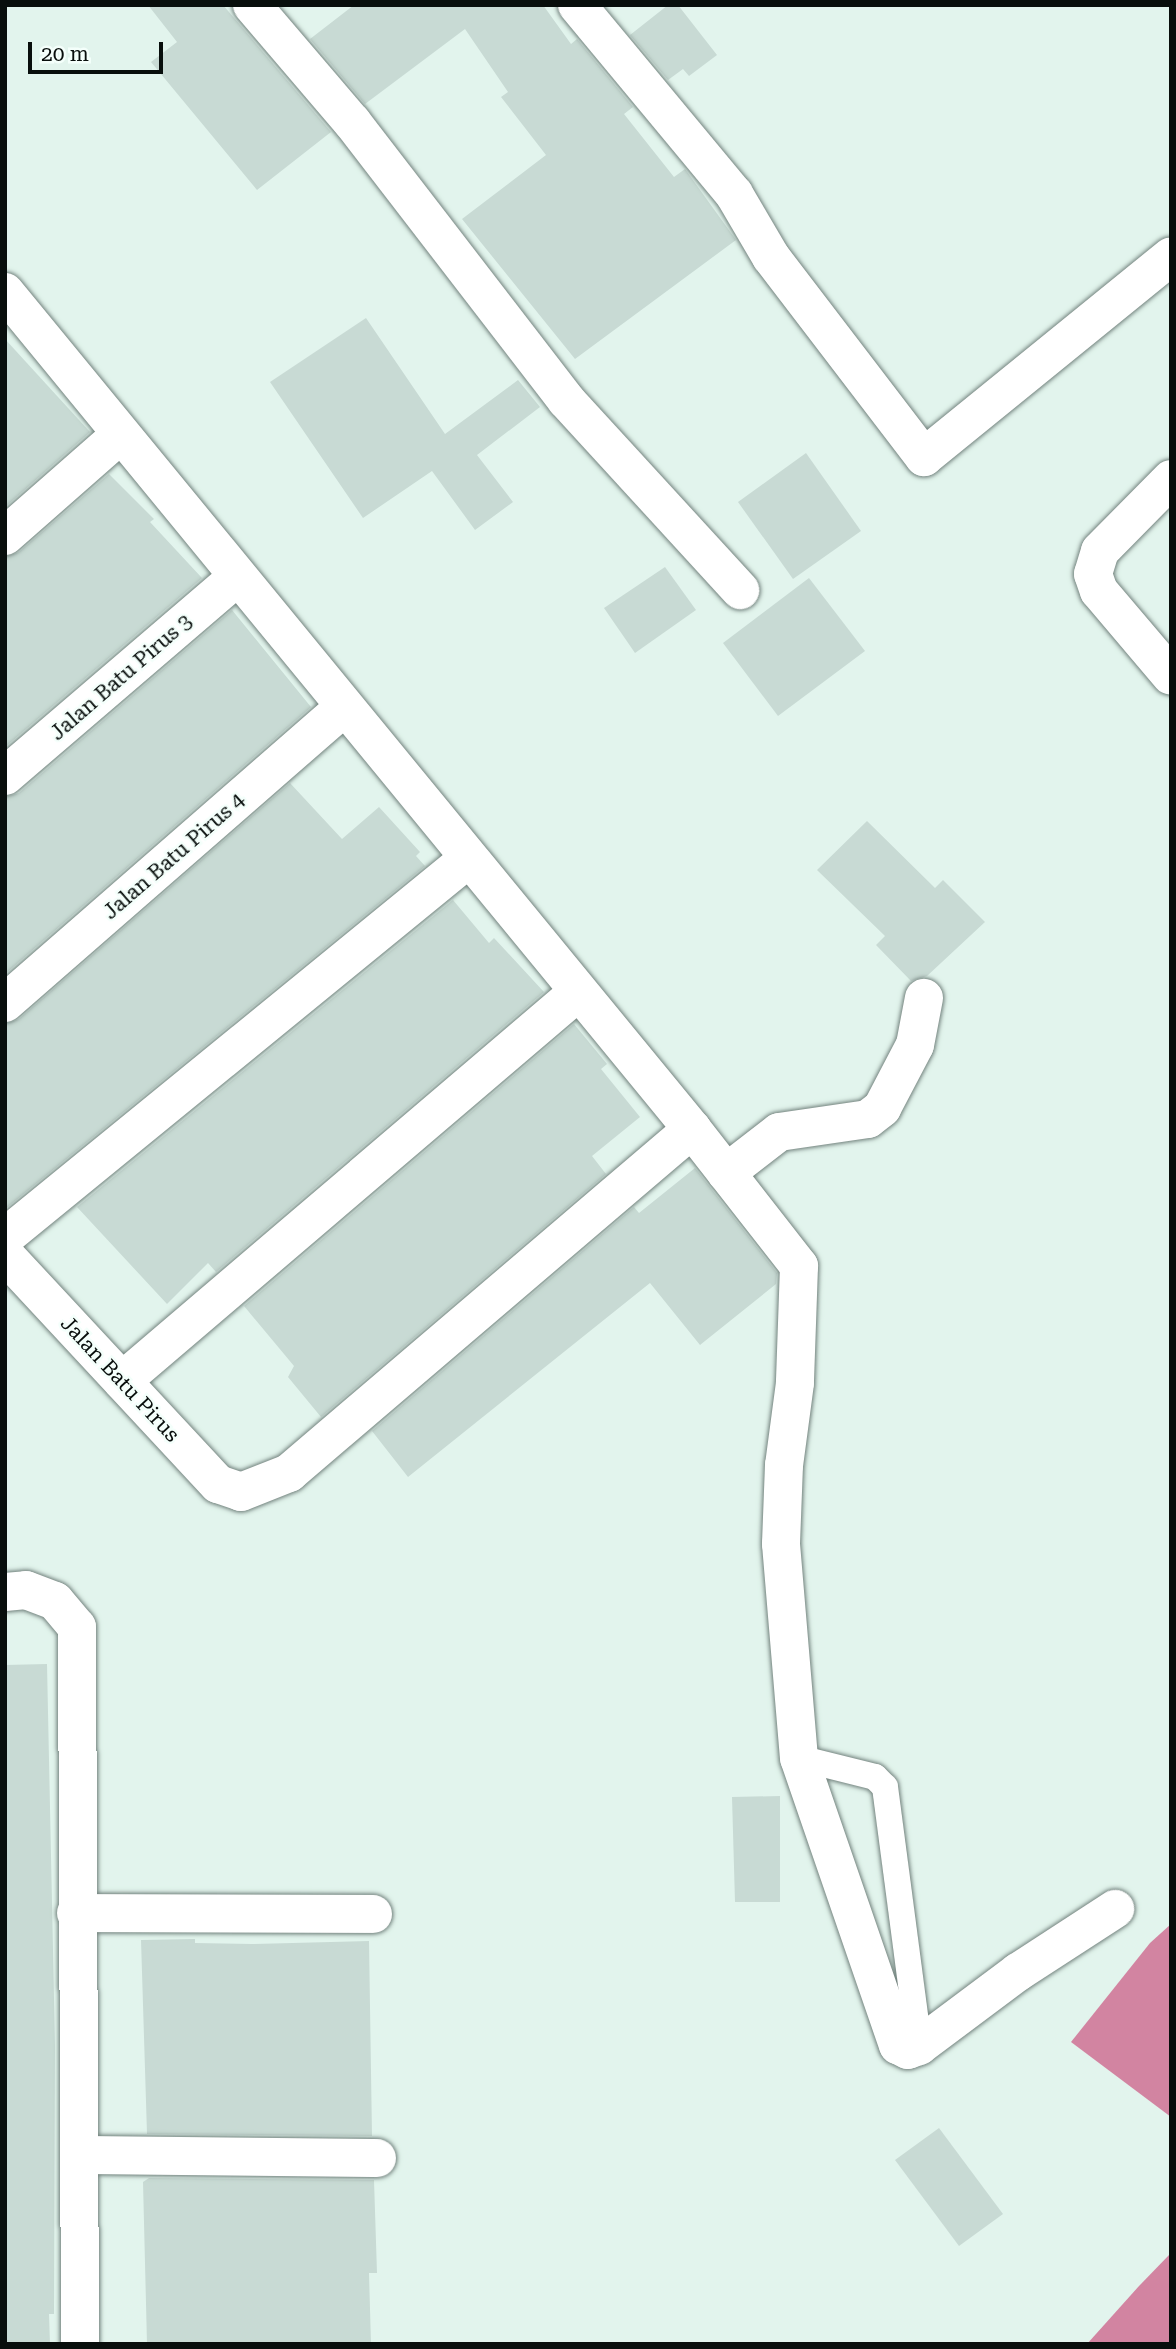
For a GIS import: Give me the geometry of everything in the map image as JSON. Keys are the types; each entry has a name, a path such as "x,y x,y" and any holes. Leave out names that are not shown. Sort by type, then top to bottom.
{"street":[{"path":"252,5 352,122 566,400 740,590"},
{"path":"577,5 734,194 771,257 924,457 1171,256"},
{"path":"10,306 120,435 692,1129 746,1157 799,1266 795,1383 784,1465 781,1544 800,1758 898,2045 908,2050 919,2046 1018,1972 1115,1909"},
{"path":"5,536 120,435"},
{"path":"1171,479 1100,551 1093,574 1098,591 1171,676"},
{"name":"Jalan Batu Pirus 3","path":"5,776 236,578"},
{"name":"Jalan Batu Pirus 4","path":"5,1003 343,708"},
{"path":"5,1237 468,859"},
{"path":"122,1381 578,992"},
{"path":"746,1157 795,1127 868,1119 882,1108 915,1045 924,998"},
{"name":"Jalan Batu Pirus","path":"5,1255 218,1484 242,1492 289,1473 692,1129"},
{"path":"5,1592 26,1590 55,1601 77,1628 76,1913 81,2155 80,2344"},
{"path":"76,1913 373,1914"},
{"path":"81,2155 377,2158"}],"lane":[{"path":"800,1758 875,1777 886,1787 919,2046"}],"shaded area":[{"path":"1171,1924 1171,2117 1071,2042 1150,1943"},
{"path":"1171,2253 1171,2344 1087,2344 1139,2286"}],"building":[{"path":"148,5 223,5 331,132 257,190 151,62 177,42"},
{"path":"354,5 543,5 571,44 577,39 633,107 624,114 674,177 685,169 736,240 575,359 462,219 546,155 501,97 508,92 465,29 365,104 310,39"},
{"path":"668,5 678,5 717,55 689,76 683,69 668,80 630,35"},
{"path":"366,318 445,434 518,380 540,407 477,455 513,502 475,530 432,471 363,518 270,382"},
{"path":"5,339 90,432 5,507"},
{"path":"806,453 861,531 793,579 738,502"},
{"path":"109,474 154,519 150,522 202,578 5,747 5,557 19,552"},
{"path":"665,567 696,610 635,653 604,608"},
{"path":"809,578 865,651 778,716 723,643"},
{"path":"232,610 311,707 5,974 5,797 19,793"},
{"path":"290,783 342,839 379,807 420,852 416,856 425,866 5,1209 5,1024 19,1019"},
{"path":"867,821 935,888 943,880 985,922 927,976 911,981 876,945 885,936 817,870"},
{"path":"453,900 489,943 494,938 544,992 216,1272 208,1263 167,1304 77,1207"},
{"path":"574,1024 607,1064 601,1069 640,1117 592,1156 606,1174 321,1417 288,1377 294,1366 244,1306"},
{"path":"695,1168 777,1273 776,1284 700,1345 650,1283 408,1477 372,1431 634,1207 639,1213"},
{"path":"47,1664 55,2046 54,2314 49,2314 50,2344 5,2344 5,1665"},
{"path":"780,1796 780,1902 735,1902 732,1797"},
{"path":"195,1939 195,1943 252,1944 369,1941 372,2136 147,2134 141,1940"},
{"path":"939,2128 1003,2214 959,2246 895,2160"},
{"path":"149,2178 374,2180 377,2273 369,2273 371,2344 147,2344 143,2182"}]}
